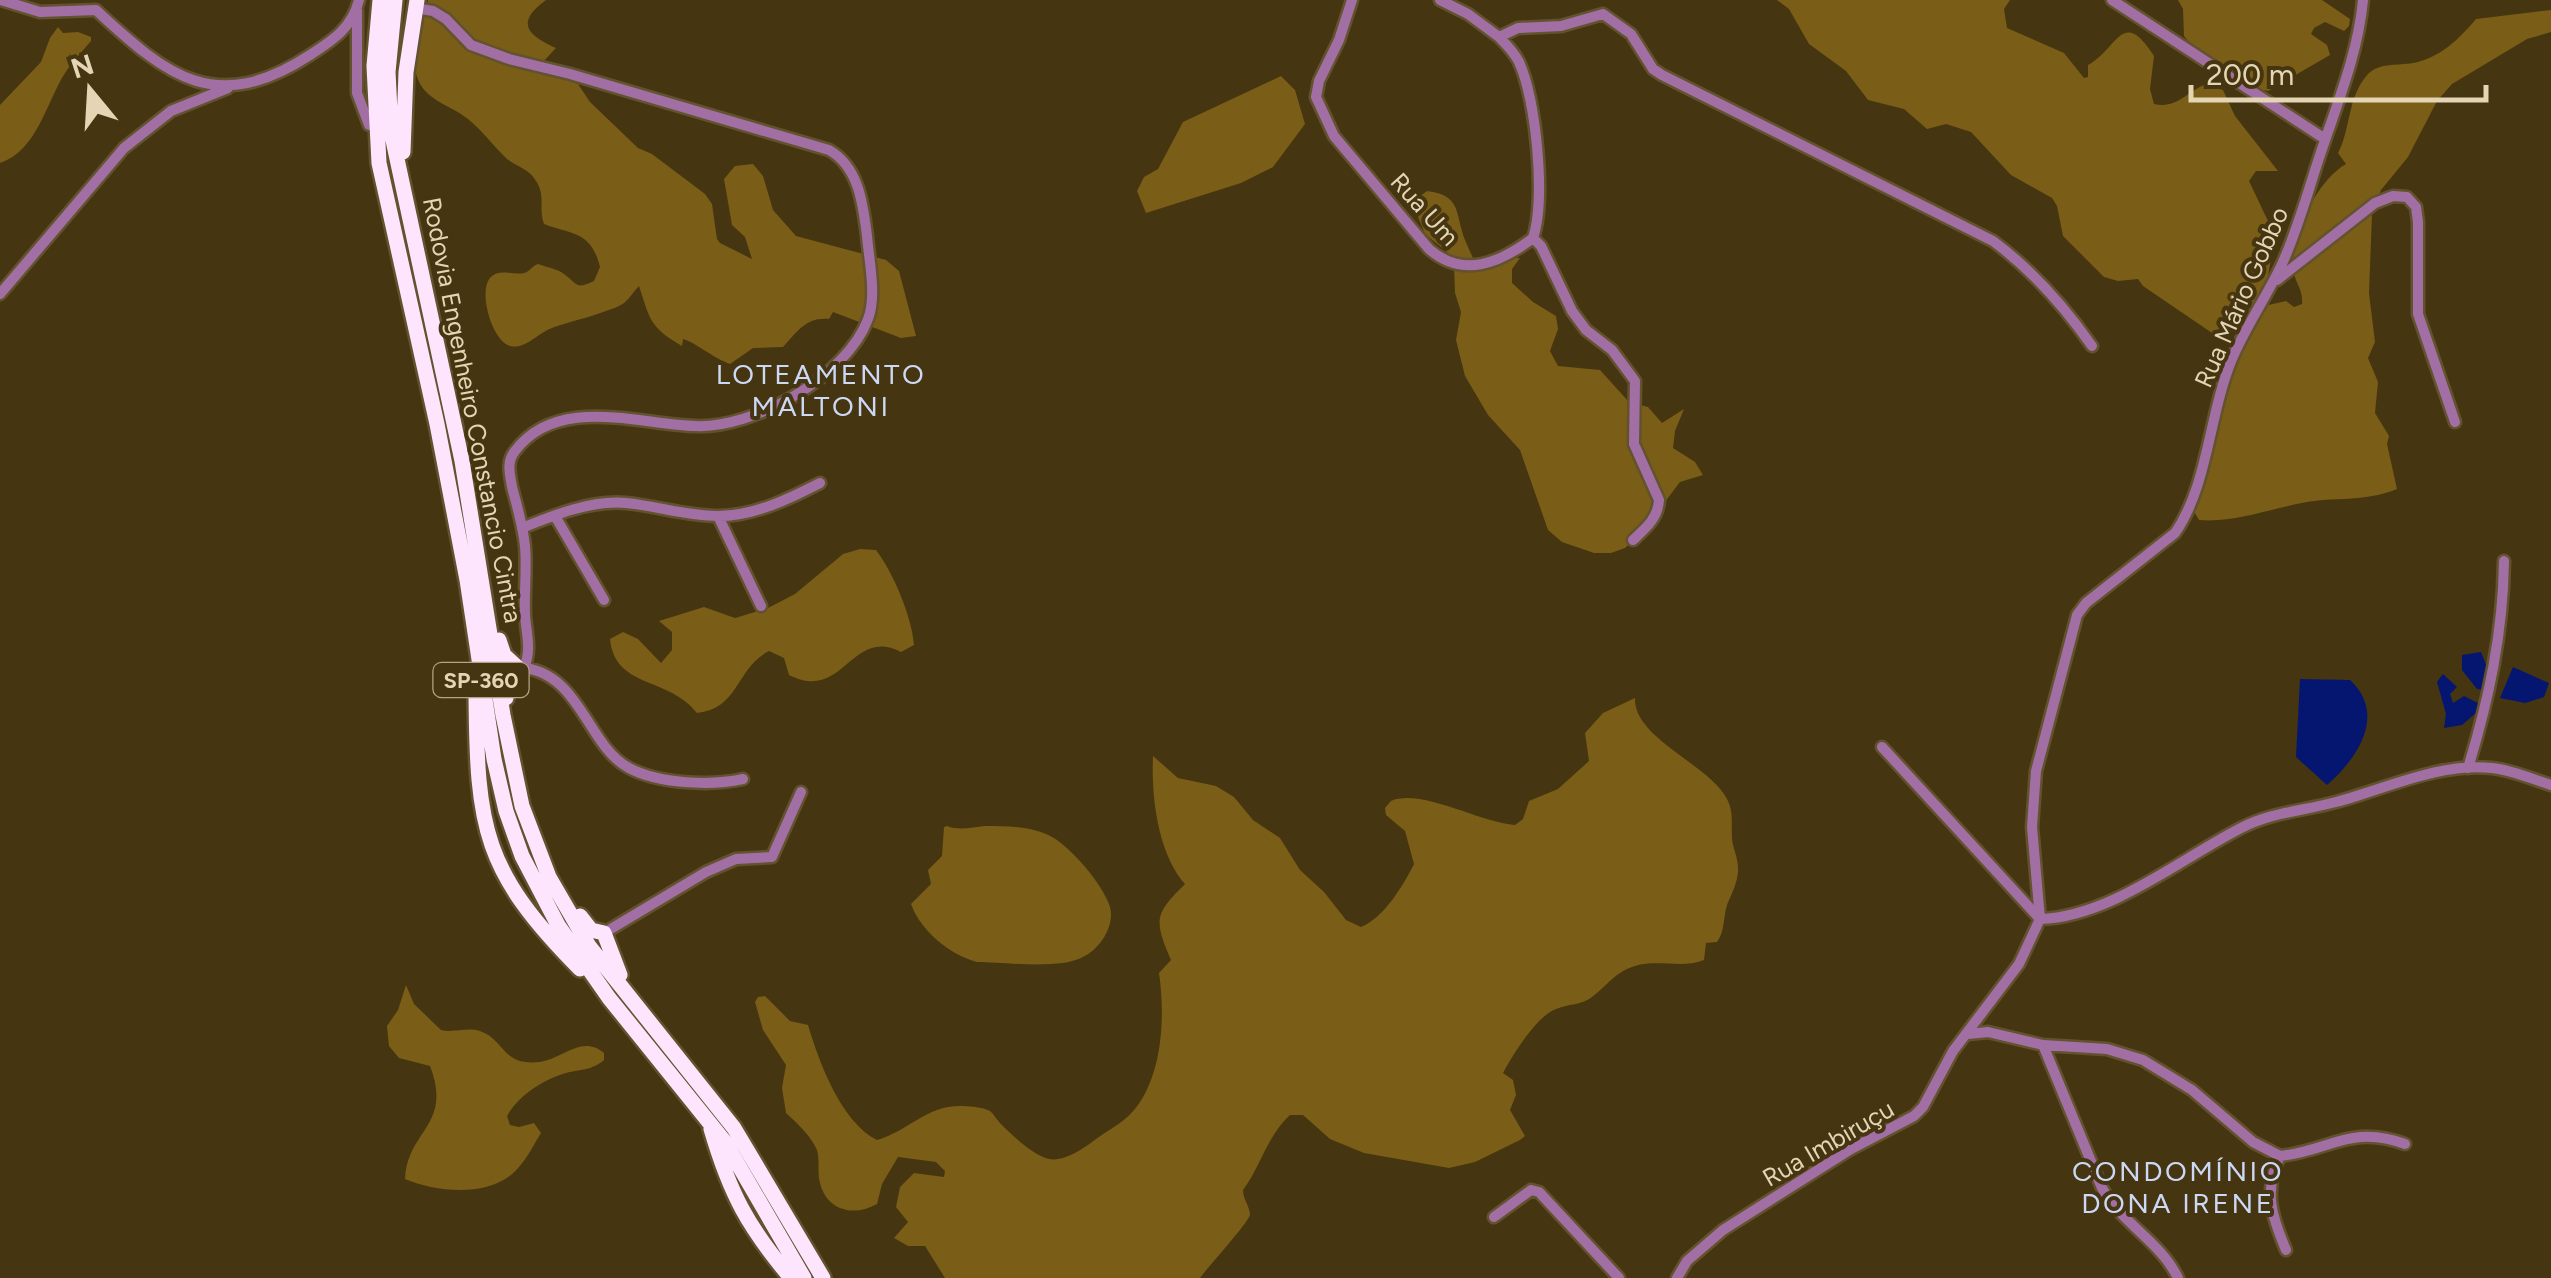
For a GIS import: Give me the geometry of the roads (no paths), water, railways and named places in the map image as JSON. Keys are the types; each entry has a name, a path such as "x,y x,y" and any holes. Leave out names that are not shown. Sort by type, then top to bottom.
{"highway":[{"path":"372,0 365,64 369,125 380,162"},
{"name":"Rodovia Engenheiro Constancio Cintra","path":"380,0 374,66 380,162 438,424 498,783 522,856 558,925 609,998 707,1116 804,1278"},
{"name":"Rodovia Engenheiro Constancio Cintra","path":"395,0 388,102 397,164 460,447 503,715 522,806 549,877 589,946 734,1128 823,1278"},
{"path":"407,201 403,113 408,40 416,4"},
{"path":"488,608 503,652 520,667 508,680 503,715"},
{"path":"477,655 480,807 492,850 523,906 609,998"},
{"path":"549,877 569,898 584,923 604,933 611,957 636,1005"},
{"path":"707,1116 726,1180 748,1224 791,1278"}],"street":[{"path":"1,0 40,12 95,5 126,41 176,74 206,84 234,86"},
{"path":"1440,0 1500,37 1520,64 1532,106 1539,206 1533,238 1548,258 1572,312 1586,330 1612,350 1635,380 1634,444 1659,500 1650,524 1633,540"},
{"path":"2112,0 2325,139"},
{"name":"Rua Mário Gobbo","path":"2040,920 2032,827 2036,772 2077,615 2086,603 2175,534 2183,522 2193,499 2216,402 2284,260 2353,55 2363,0"},
{"name":"Rua Um","path":"1355,1 1319,81 1316,97 1334,136 1429,250 1444,262 1469,266 1489,263 1515,252 1533,238"},
{"path":"416,4 446,19 472,45 509,59 829,150 844,158 857,186 866,230 869,318 823,378 772,407 712,426 585,416 543,428 526,438 509,460 522,528 529,647 520,667 543,673 563,688 614,756 629,768 700,784 744,780"},
{"path":"358,5 357,92 369,125"},
{"path":"0,294 124,148 171,111 234,86 265,80 298,62 340,34 358,5"},
{"path":"1500,37 1534,25 1561,26 1603,14 1610,16 1632,34 1653,68 1662,75 1993,241 2020,261 2070,314 2092,346"},
{"path":"2272,284 2375,203 2393,196 2408,197 2416,207 2418,222 2418,314 2455,422"},
{"path":"522,528 600,504 624,503 718,516 788,500 820,483"},
{"path":"556,516 604,600"},
{"path":"718,516 761,606"},
{"path":"2468,768 2495,662 2502,618 2504,561"},
{"path":"1882,748 2040,920 2079,913 2115,898 2241,828 2280,812 2331,804 2402,782 2468,768 2492,768 2551,785"},
{"path":"604,933 706,872 736,859 772,857 801,792"},
{"name":"Rua Imbiruçu","path":"1677,1278 1686,1261 1723,1230 1850,1149 1923,1108 1953,1051 2019,964 2040,920"},
{"path":"1968,1034 1988,1032 2042,1044 2107,1049 2143,1060 2192,1090 2252,1142 2280,1156 2358,1137 2373,1136 2406,1144"},
{"path":"2042,1044 2112,1206 2169,1259 2178,1278"},
{"path":"2280,1156 2274,1168 2270,1214 2286,1250"},
{"path":"1494,1217 1531,1190 1539,1192 1619,1278"}],"district":[{"name":"LOTEAMENTO MALTONI","path":"821,390"},
{"name":"CONDOMÍNIO DONA IRENE","path":"2178,1187"}]}
